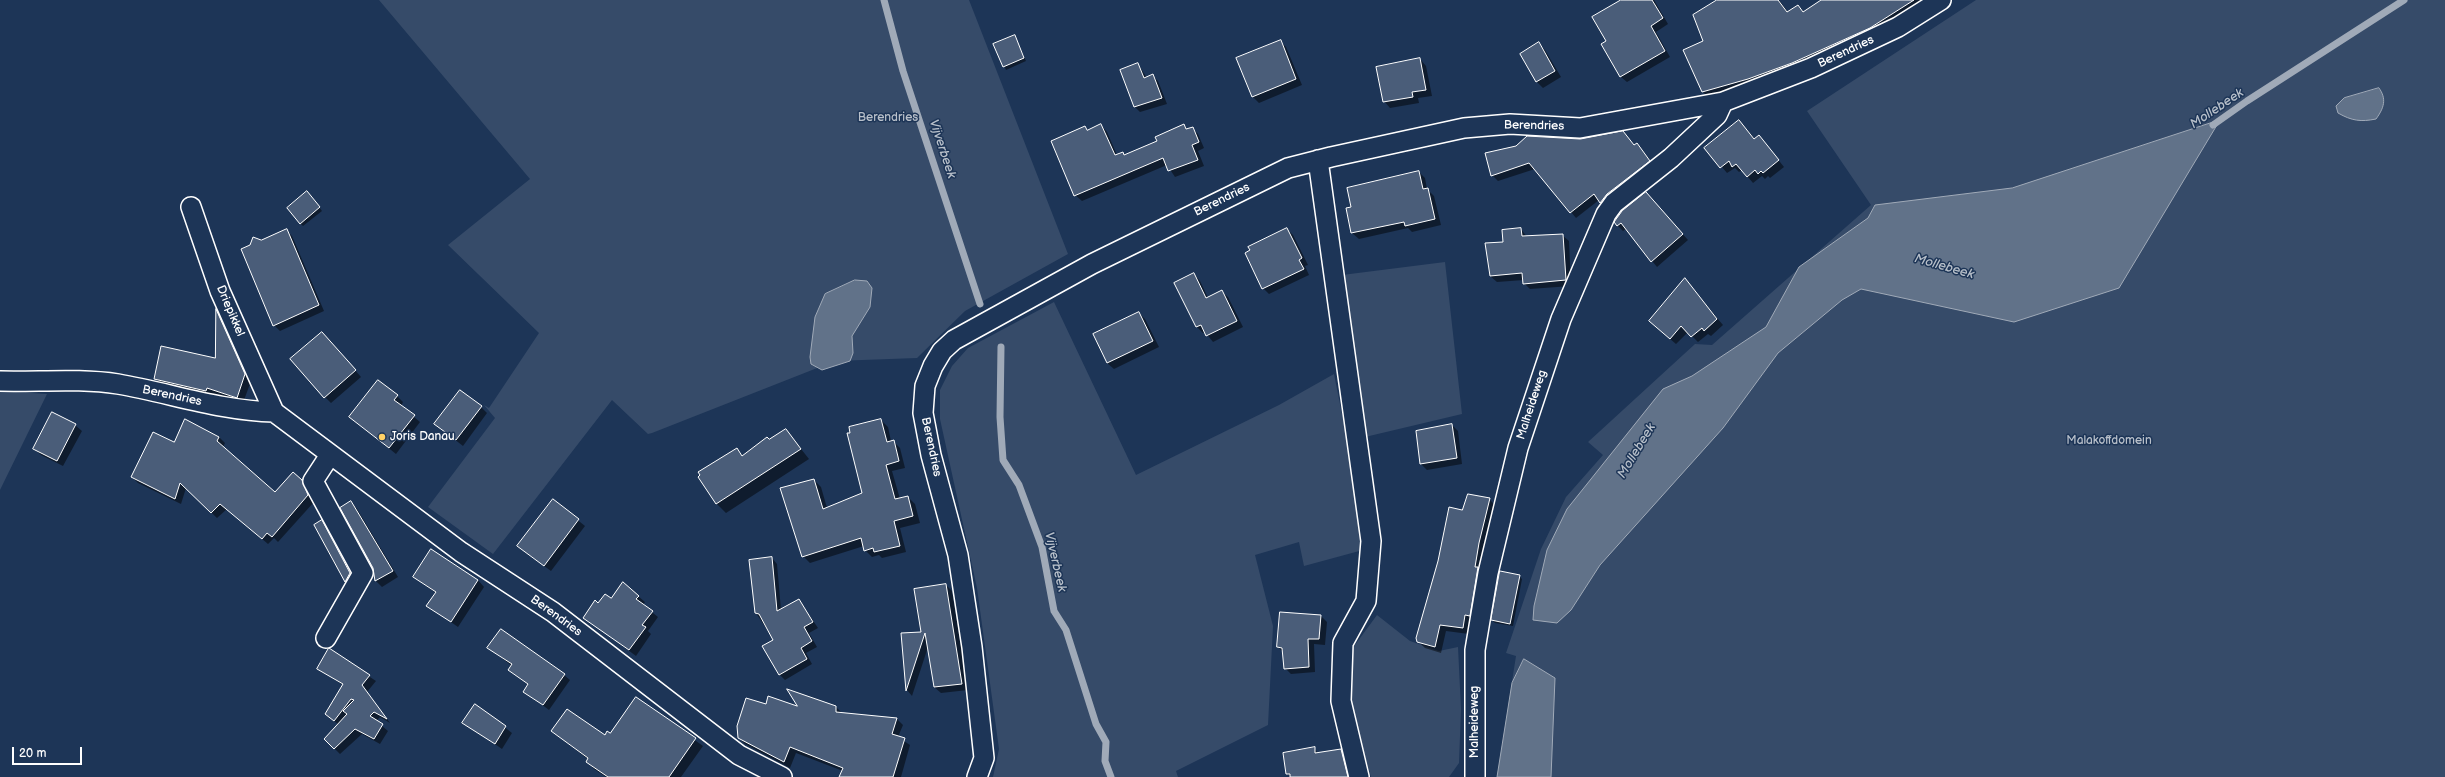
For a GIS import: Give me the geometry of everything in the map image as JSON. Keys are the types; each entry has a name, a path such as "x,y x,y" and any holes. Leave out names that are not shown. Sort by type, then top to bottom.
{"street":[{"name":"Berendries","path":"977,777 984,758 972,647 958,555 931,455 923,413 924,386 932,366 942,351 954,340 1092,264 1274,174 1318,160 1464,128 1510,124 1580,128 1723,102 1811,68 1898,27 1941,0"},
{"name":"Malheideweg","path":"1472,774 1475,650 1488,573 1518,448 1561,319 1606,214 1614,203 1671,158 1717,115 1723,102"},
{"path":"1318,160 1371,541 1366,601 1343,643 1341,701 1359,777"},
{"name":"Driepikkel","path":"192,207 220,291 274,412"},
{"name":"Berendries","path":"0,381 92,381 118,384 246,412 274,412 461,552 553,612 739,755 782,777"},
{"path":"326,638 363,573 313,481 330,455"}],"green space":[{"path":"379,0 969,0 1068,254 965,311 917,358 835,361 648,434 612,400 493,554 428,507 495,418 484,405 489,408 539,333 448,245 530,179"},
{"name":"Malakoffdomein","path":"1976,0 2445,0 2445,777 1497,777 1516,656 1506,653 1541,549 1566,497 1603,455 1588,442 1695,344 1712,345 1871,205 1807,111"},
{"path":"1445,262 1462,414 1365,437 1342,275"},
{"path":"1054,302 1136,475 1279,405 1334,374 1348,444 1363,550 1304,566 1299,542 1255,555 1273,626 1268,725 1176,771 1178,777 993,777 999,749 977,588 940,419 940,390 952,366 968,348"},
{"path":"0,391 47,394 0,490"},
{"path":"1377,615 1410,641 1439,651 1458,647 1461,709 1459,763 1449,777 1371,777 1346,689 1352,649"}],"water":[{"path":"2379,88 2383,96 2384,104 2376,119 2357,120 2348,118 2338,113 2336,106 2344,98"},
{"path":"2220,120 2119,288 2014,322 1861,289 1842,300 1778,353 1723,428 1600,565 1571,610 1557,623 1533,620 1534,606 1547,550 1567,509 1663,389 1692,376 1766,327 1799,267 1868,218 1875,205 2012,188"},
{"path":"855,280 867,281 872,288 870,307 852,336 853,353 850,361 822,370 811,364 810,357 815,317 825,294"},
{"path":"1524,659 1555,678 1551,777 1497,777 1512,683"}],"building":[{"path":"1621,0 1652,0 1663,18 1651,26 1665,51 1620,77 1601,44 1606,41 1592,17"},
{"path":"1717,0 1778,0 1787,12 1798,5 1803,12 1821,0 1914,0 1870,28 1792,63 1748,79 1702,92 1683,50 1703,41 1693,15"},
{"path":"1015,35 1024,58 1003,67 993,44"},
{"path":"1281,40 1296,79 1252,97 1236,58"},
{"path":"1539,42 1555,71 1536,82 1520,54"},
{"path":"1420,58 1426,90 1412,92 1413,97 1383,102 1376,67"},
{"path":"1138,63 1144,78 1153,74 1162,98 1134,107 1120,70"},
{"path":"1739,120 1754,139 1759,135 1779,160 1763,173 1761,171 1758,174 1755,170 1747,177 1736,164 1732,167 1729,161 1720,168 1704,148"},
{"path":"1101,124 1115,155 1123,152 1124,155 1157,141 1155,137 1184,124 1186,129 1193,127 1199,142 1192,145 1198,160 1168,171 1163,158 1074,196 1051,141 1085,126 1087,130"},
{"path":"1623,131 1634,145 1637,143 1650,161 1607,194 1600,203 1594,194 1570,213 1529,163 1491,176 1485,153 1516,146 1527,136 1580,139"},
{"path":"1419,171 1423,189 1428,188 1435,219 1405,226 1404,222 1351,233 1346,208 1351,207 1347,188"},
{"path":"307,191 320,207 300,224 287,208"},
{"path":"1646,192 1683,234 1651,262 1621,223 1617,226 1614,222 1622,211"},
{"path":"1287,228 1302,258 1299,260 1304,269 1262,289 1245,253 1250,250 1248,247"},
{"path":"1521,228 1522,236 1563,234 1566,280 1523,284 1522,273 1490,276 1485,243 1503,242 1502,230"},
{"path":"287,229 319,305 273,326 241,249 250,245 253,237 261,240"},
{"path":"1194,273 1206,298 1222,290 1237,321 1206,336 1201,325 1196,327 1174,283"},
{"path":"1685,278 1717,319 1704,331 1702,328 1691,337 1681,326 1670,339 1649,321"},
{"path":"216,309 245,374 237,398 207,388 206,391 154,379 161,346 215,358"},
{"path":"1139,312 1153,341 1107,363 1093,334"},
{"path":"322,332 356,370 324,398 290,359"},
{"path":"378,380 398,395 394,400 415,415 389,448 349,417"},
{"path":"460,390 482,406 456,440 434,424"},
{"path":"52,412 76,424 57,461 33,449"},
{"path":"185,419 219,437 217,441 275,492 293,472 302,480 308,495 272,537 267,533 262,539 220,504 211,513 180,483 175,499 131,477 153,432 174,442"},
{"path":"881,419 887,442 894,440 899,461 886,465 895,499 908,496 913,516 894,521 900,546 874,552 873,548 864,551 861,538 802,557 780,488 814,479 823,509 862,493 847,433 850,433 849,427"},
{"path":"1452,424 1457,458 1420,464 1416,431"},
{"path":"786,429 801,449 716,504 698,477 700,475 698,472 737,448 742,456 767,437 769,439"},
{"path":"1468,494 1490,498 1479,543 1475,567 1478,567 1470,616 1465,615 1463,628 1440,625 1435,647 1417,642 1416,638 1438,561 1449,507 1462,510"},
{"path":"553,499 579,519 544,566 517,546"},
{"path":"351,501 393,571 375,581 373,568 340,508"},
{"path":"322,520 350,573 345,582 314,525"},
{"path":"431,549 478,580 451,622 426,606 436,592 413,577"},
{"path":"772,557 777,611 799,599 813,622 804,627 812,641 801,648 807,659 779,675 762,646 773,640 759,614 755,613 749,560"},
{"path":"1500,571 1520,575 1510,624 1491,620"},
{"path":"623,582 639,596 636,599 653,611 642,625 646,627 629,650 583,618 595,600 598,603 605,594 611,598"},
{"path":"946,584 962,684 934,687 925,633 906,691 901,633 921,632 914,589"},
{"path":"1280,612 1321,615 1319,639 1308,639 1309,667 1284,669 1282,648 1277,647"},
{"path":"501,629 565,674 543,705 523,692 528,684 508,670 512,664 487,648"},
{"path":"329,648 370,675 362,685 387,719 374,712 370,716 383,724 374,739 355,729 334,749 324,739 347,714 343,711 354,700 351,699 334,721 325,714 343,684 317,669"},
{"path":"787,689 836,706 836,712 897,718 892,734 905,738 893,777 839,777 843,768 790,747 784,762 738,738 737,726 746,698 766,704 768,696 797,706"},
{"path":"636,697 696,738 669,777 608,777 586,762 588,758 551,731 567,709 605,735 607,731 610,733"},
{"path":"475,704 506,726 495,744 462,723"},
{"path":"1315,747 1315,753 1341,749 1348,777 1290,777 1290,774 1286,774 1283,753"}],"waterway":[{"name":"Vijverbeek","path":"884,0 903,71 980,304"},
{"name":"Mollebeek","path":"2213,125 2247,101 2404,0"},
{"name":"Vijverbeek","path":"1001,347 1000,417 1003,460 1019,485 1042,547 1054,611 1066,630 1096,724 1106,742 1105,761 1111,777"}],"place":[{"name":"Joris Danau","path":"382,437"}]}
